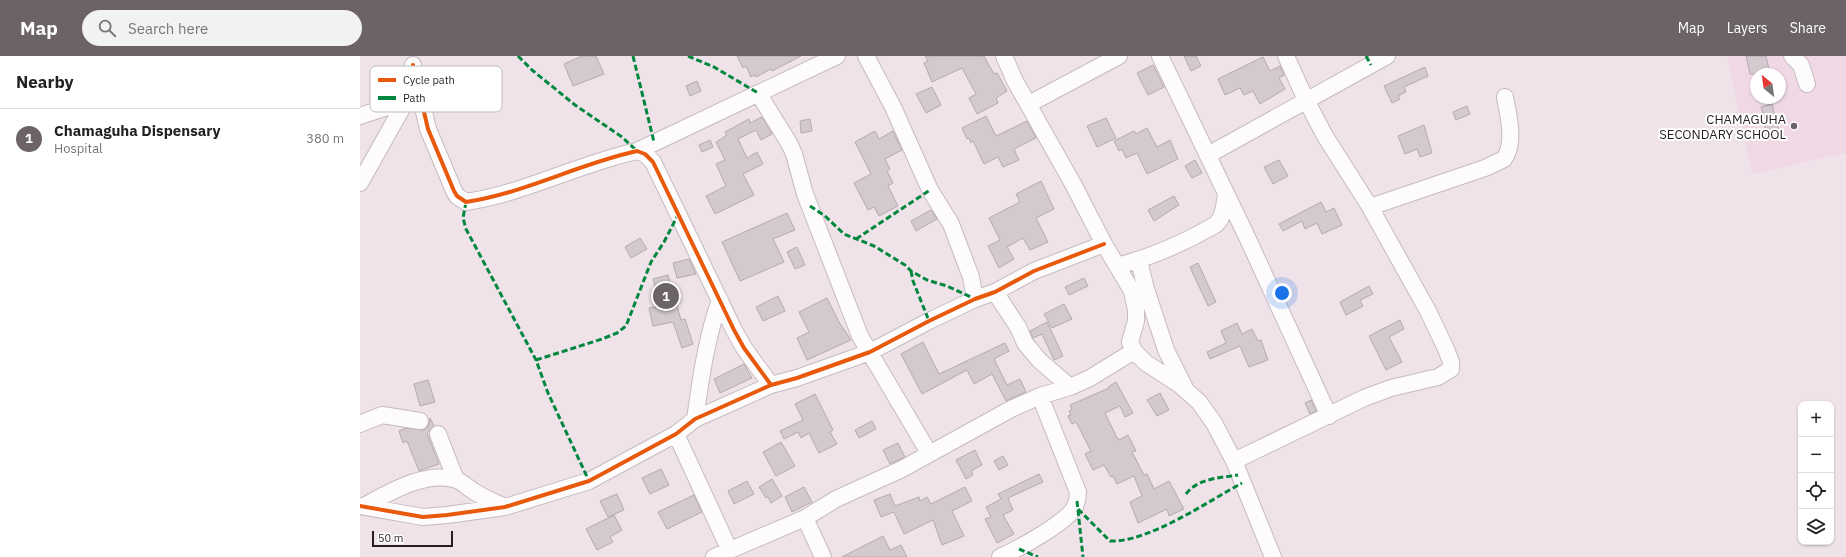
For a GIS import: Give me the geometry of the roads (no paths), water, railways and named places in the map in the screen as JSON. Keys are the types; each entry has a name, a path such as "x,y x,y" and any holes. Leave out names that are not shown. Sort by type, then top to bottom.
{"street":[{"path":"425,112 428,129 454,191 457,196 466,202 509,193 612,156 637,151 837,56"},
{"path":"866,56 893,107 930,190 951,224 971,278 975,299"},
{"path":"1004,56 1074,184 1104,244 1132,290 1136,310 1136,321 1130,342 1134,351 1146,363 1171,378 1199,402 1214,423 1234,461 1273,557"},
{"path":"1029,104 1119,56"},
{"path":"1160,56 1247,237 1329,416"},
{"path":"1234,461 1364,398 1391,388 1438,377 1450,369 1451,362 1440,334 1370,207 1325,136 1306,100 1286,56"},
{"path":"1208,155 1387,56"},
{"path":"1792,56 1801,65 1806,84"},
{"path":"758,94 789,143 805,194 854,321 870,352 929,453"},
{"path":"1370,207 1485,168 1504,159 1509,149 1510,137 1505,96"},
{"path":"360,116 372,112"},
{"path":"360,184 400,112"},
{"path":"637,151 645,154 653,162 744,348 771,385"},
{"path":"1117,266 1139,260 1174,246 1219,222 1226,195"},
{"path":"1219,222 1247,237"},
{"path":"362,506 422,517 505,507 589,481 676,434 695,419 771,385 797,378 870,352 975,299 995,292 1052,263 1104,244"},
{"path":"1139,260 1146,289 1166,350 1186,391"},
{"path":"995,292 1018,326 1024,343 1039,360 1070,387"},
{"path":"695,419 704,356 712,323 720,300"},
{"path":"714,557 805,518 836,499 902,469 1010,409 1040,396 1070,387 1090,378 1134,351"},
{"path":"1000,557 1019,549 1044,533 1070,513 1077,501 1078,492 1040,396"},
{"path":"360,424 382,415 420,421"},
{"path":"438,434 456,480"},
{"path":"676,434 730,551"},
{"path":"362,506 396,489 419,481 438,478 456,480 475,493 505,507"},
{"path":"805,518 823,557"}],"place":[{"name":"CHAMAGUHA SECONDARY SCHOOL","path":"1794,126"},
{"name":"Chamaguha Dispensary","path":"666,296"}]}
